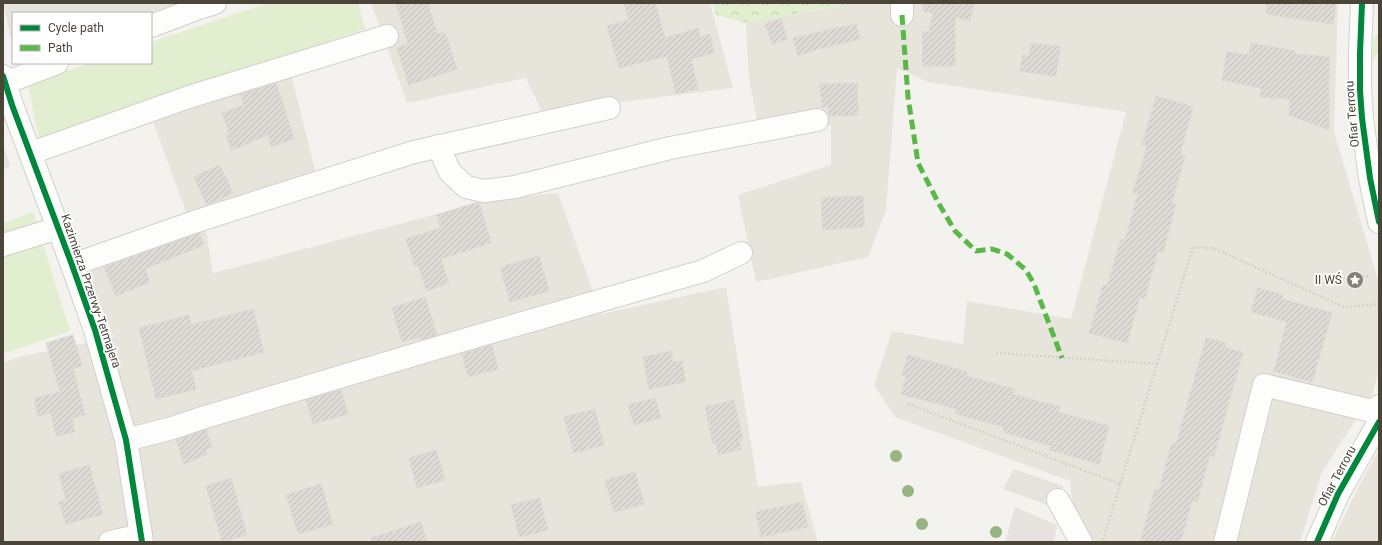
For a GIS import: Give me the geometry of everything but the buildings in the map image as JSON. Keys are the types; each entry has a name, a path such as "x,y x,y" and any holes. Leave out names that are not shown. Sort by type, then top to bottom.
{"street":[{"path":"152,26 215,3"},
{"name":"Ofiar Terroru","path":"1362,3 1360,90 1362,118 1370,178 1379,222"},
{"path":"31,153 189,97 387,36"},
{"path":"4,79 54,64"},
{"name":"Kazimierza Przerwy-Tetmajera","path":"4,79 7,107 31,153 95,330 126,440 141,539"},
{"path":"72,265 194,222 414,152 609,108"},
{"path":"438,146 450,172 466,187 484,191 515,187 670,148 817,120"},
{"path":"3,245 58,228"},
{"path":"126,440 172,428 466,339 703,271 741,253"},
{"path":"1226,542 1264,385 1372,411 1379,406"},
{"name":"Ofiar Terroru","path":"1317,542 1341,489 1379,422"},
{"path":"1058,500 1081,542"},
{"path":"110,542 141,539"}],"path":[{"path":"1102,542 1193,247 1213,248 1344,307 1379,304"},
{"path":"1355,280 1370,275"},
{"path":"996,354 1158,364"},
{"path":"908,404 1120,484"}],"shaded area":[{"path":"3,3 190,3 152,18 152,12 12,12 12,40"},
{"path":"371,3 710,3 733,88 542,112 526,78 407,103"},
{"path":"856,3 1338,3 1334,132 1377,276 1379,291 1379,367 1373,393 1322,472 1300,542 1091,542 1072,501 1070,481 895,417 874,385 892,331 963,344 967,301 1071,319 1126,112 928,82 897,68 886,210 868,257 756,282 738,195 831,165 831,125 761,142 749,78 746,23"},
{"path":"291,74 316,174 206,230 213,273 490,200 558,193 601,314 726,287 758,487 801,482 818,542 3,542 3,363 19,357 114,337 99,303 82,253 187,214 153,122"},
{"path":"3,142 10,167 3,169"},
{"path":"1379,450 1379,542 1332,542 1360,484"},
{"path":"1014,469 1063,486 1056,508 1003,489"},
{"path":"1015,507 1057,525 1054,542 1005,542"}],"green space":[{"path":"268,3 358,3 365,29 39,139 28,84 87,64 152,64 152,42"},
{"path":"712,3 856,3 746,23 716,15"},
{"path":"1379,31 1379,50 1371,64 1373,41"},
{"path":"33,212 70,331 3,354 3,223"}],"marked path":[{"path":"902,15 908,97 918,163 955,231 976,251 992,249 1007,254 1026,270 1034,284 1062,358"}],"cycle path":[{"path":"1362,3 1360,53 1362,118 1370,178 1379,222"},
{"path":"3,76 12,105 95,330 126,440 142,542"},
{"path":"1317,542 1338,494 1379,422"}],"place":[{"name":"II WŚ","path":"1355,280"}]}
